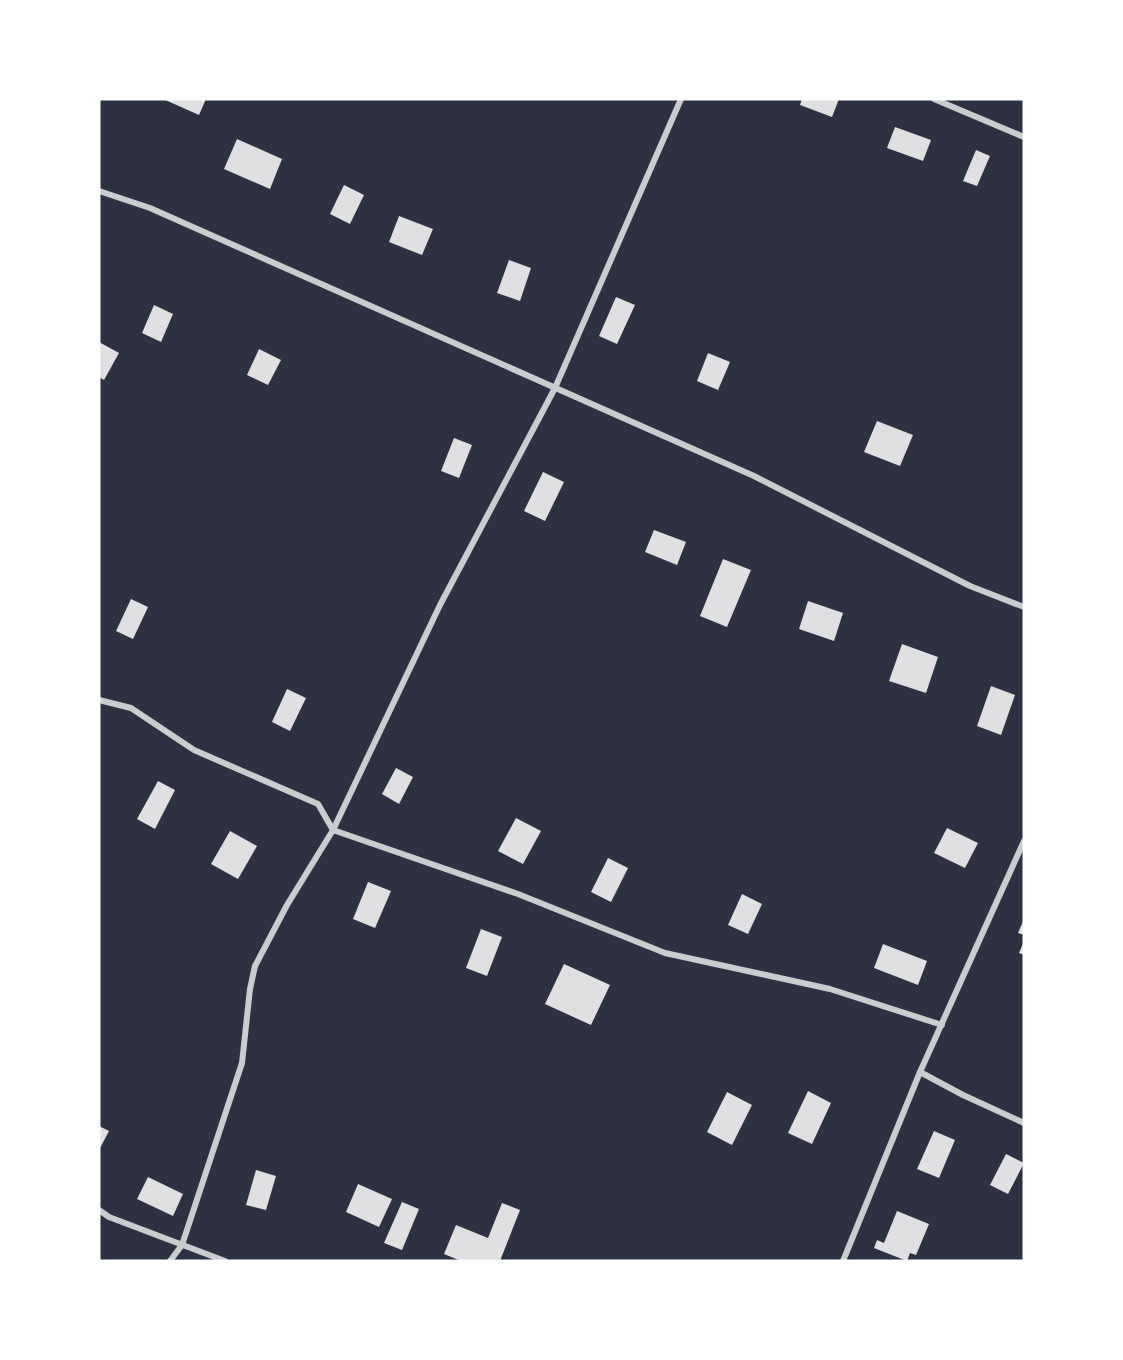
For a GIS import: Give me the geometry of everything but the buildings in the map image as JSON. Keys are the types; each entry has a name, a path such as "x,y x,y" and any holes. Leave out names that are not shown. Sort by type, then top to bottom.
{"street":[{"path":"170,1261 182,1245 242,1063 250,989 255,966 287,905 333,830 440,605 555,388 681,99"},
{"path":"934,99 1024,137"},
{"path":"99,191 150,208 754,476 970,586 1024,607"},
{"path":"99,700 131,708 194,750 318,804 333,830 518,894 665,953 830,989 942,1025"},
{"path":"843,1261 920,1072 1024,840"},
{"path":"920,1072 1024,1123"},
{"path":"99,1210 109,1217 225,1261"}]}
